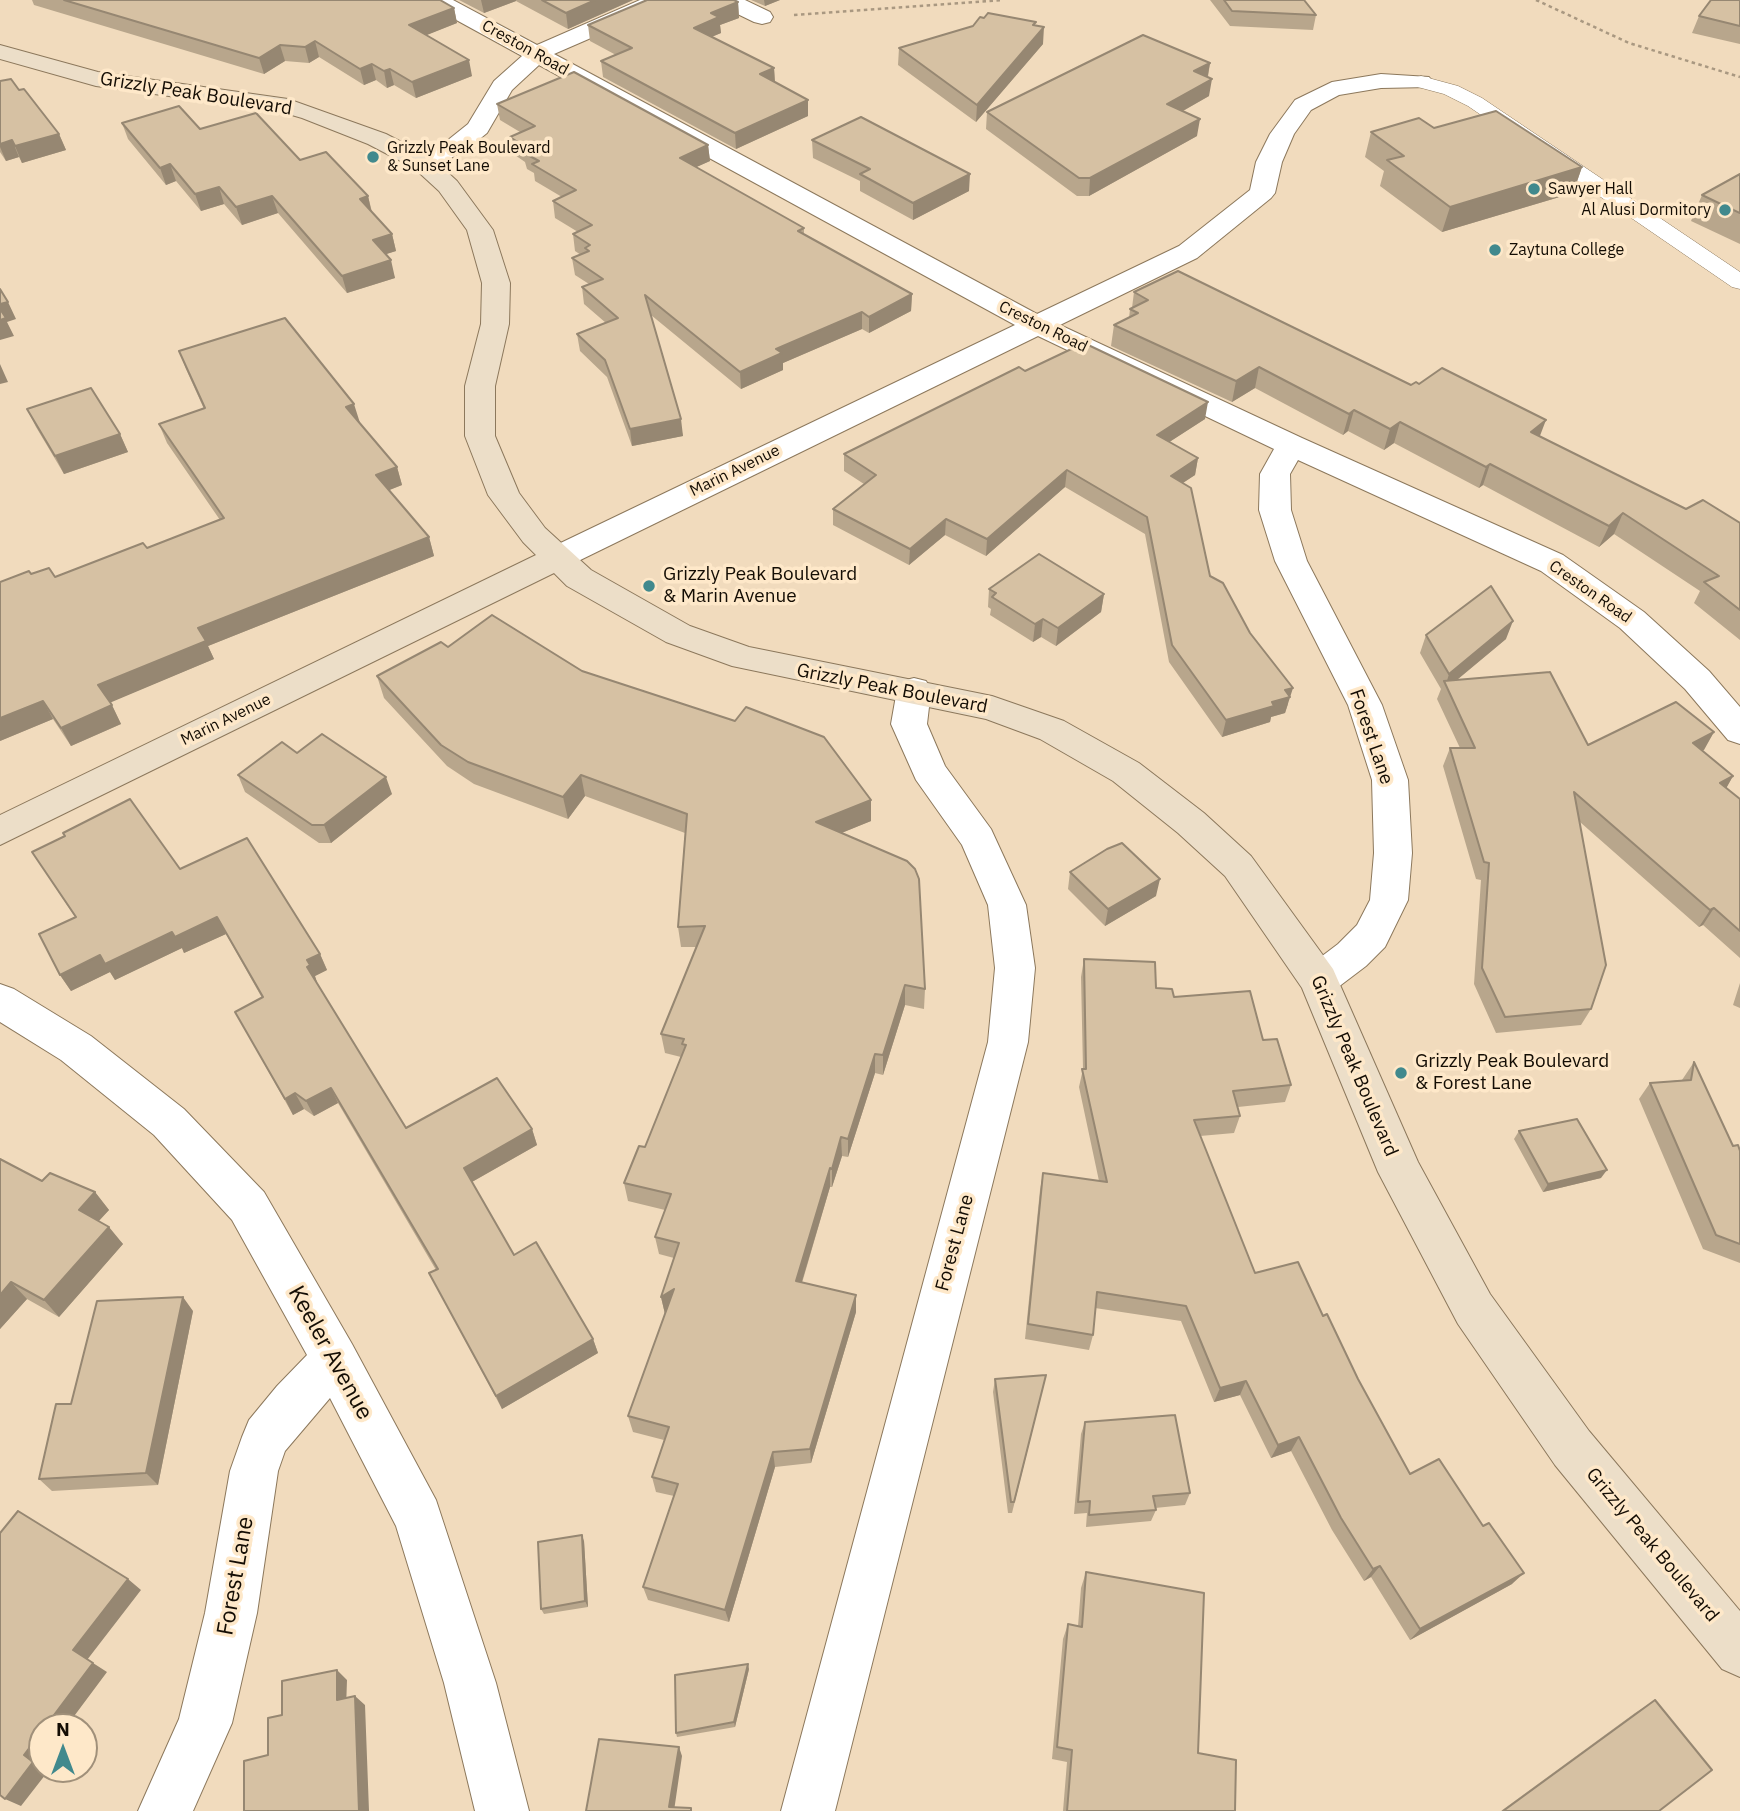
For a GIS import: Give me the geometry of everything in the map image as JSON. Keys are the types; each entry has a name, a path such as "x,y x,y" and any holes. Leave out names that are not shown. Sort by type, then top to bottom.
{"street":[{"name":"Creston Road","path":"437,0 1036,324 1291,445 1552,563 1632,620 1697,680 1740,731"},
{"path":"423,163 457,145 478,128 502,86 537,55 555,44 659,0"},
{"path":"727,0 762,17"},
{"name":"Grizzly Peak Boulevard","path":"0,52 96,79 280,104 377,139 423,163 448,186 480,230 496,283 495,324 480,386 480,436 504,495 534,535 579,578 678,634 744,658 812,674 914,690 992,708 1052,730 1126,772 1191,823 1238,866 1320,980 1400,1172 1474,1309 1572,1448 1740,1651"},
{"name":"Marin Avenue","path":"0,831 1188,252 1262,193 1269,162 1282,134 1303,106 1332,89 1381,81 1420,82"},
{"name":"Forest Lane","path":"1291,445 1275,474 1275,510 1292,561 1365,705 1390,780 1394,853 1389,900 1371,936 1352,956 1320,980"},
{"name":"Forest Lane","path":"808,1811 1008,1042 1015,968 1007,905 978,839 929,771 909,724 914,690"},
{"name":"Keeler Avenue","path":"0,1001 76,1048 178,1131 248,1206 335,1360 418,1518 470,1684 502,1811"},
{"name":"Forest Lane","path":"165,1811 205,1723 231,1613 254,1471 266,1437 294,1402 335,1360"}],"lane":[{"path":"1420,82 1451,90 1475,102 1740,282"}],"path":[{"path":"762,17 893,10 1002,0"},
{"path":"1536,0 1629,43 1740,77"}],"building":[{"path":"64,0 440,0 454,8 409,25 469,60 412,82 390,69 384,71 372,64 360,69 315,41 305,47 280,45 259,58"},
{"path":"542,0 595,0 566,13"},
{"path":"647,0 738,2 711,13 719,17 694,28 774,68 760,74 808,100 735,133 601,61 632,48 588,25"},
{"path":"1224,0 1304,0 1316,15 1232,11"},
{"path":"1711,0 1740,0 1740,26 1699,16"},
{"path":"988,13 1036,22 1033,25 1044,27 977,105 899,48 973,26 980,17 984,18"},
{"path":"1143,35 1210,63 1194,71 1212,79 1167,104 1200,119 1090,178 1079,178 987,112"},
{"path":"574,72 708,145 680,158 804,228 798,231 912,294 869,317 862,312 776,349 782,353 740,372 645,295 681,419 630,429 605,360 577,334 618,318 582,287 603,279 572,258 589,251 585,248 590,245 573,234 592,225 553,201 576,190 532,164 539,161 524,153 530,150 510,137 535,126 497,104"},
{"path":"11,79 19,90 24,89 59,134 15,146 12,140 0,144 0,81"},
{"path":"179,106 200,129 256,113 300,160 326,152 368,196 360,199 392,234 373,240 391,260 342,276 272,196 236,207 219,187 195,194 170,164 160,168 122,123"},
{"path":"1496,111 1582,167 1450,207 1387,160 1404,156 1371,132 1419,118 1434,128"},
{"path":"861,117 970,174 913,203 860,174 870,169 812,140"},
{"path":"1740,174 1740,213 1702,195"},
{"path":"1178,271 1411,385 1416,382 1419,384 1442,368 1546,420 1531,432 1686,509 1703,500 1740,523 1740,610 1704,582 1719,576 1623,513 1609,526 1490,464 1486,467 1400,422 1390,429 1354,410 1349,414 1259,367 1236,381 1114,325 1138,313 1130,309 1148,300 1134,292"},
{"path":"0,289 8,302 0,304"},
{"path":"0,309 6,318 0,320"},
{"path":"285,318 354,404 346,407 397,467 376,475 429,537 198,628 206,641 98,685 112,705 61,728 43,701 0,718 0,582 29,571 31,574 49,568 55,577 143,543 147,548 224,518 159,424 205,408 179,351"},
{"path":"1084,343 1208,402 1157,435 1198,458 1171,476 1191,488 1210,576 1223,583 1250,633 1293,688 1285,690 1290,697 1272,702 1274,706 1226,720 1172,645 1147,517 1067,470 987,539 946,519 910,549 833,509 876,475 844,454 1019,367 1025,371"},
{"path":"91,388 120,434 55,456 27,409"},
{"path":"1039,554 1104,594 1058,628 1043,619 1035,624 992,597 996,593 989,589"},
{"path":"1491,586 1513,621 1449,674 1426,635"},
{"path":"492,615 582,671 735,721 746,707 824,737 871,800 816,822 907,861 915,869 919,879 925,989 905,985 883,1055 875,1054 848,1139 841,1137 796,1281 856,1295 810,1449 773,1452 725,1610 643,1587 678,1484 652,1477 669,1427 628,1416 674,1289 661,1297 679,1243 655,1237 671,1194 624,1183 639,1146 645,1147 686,1045 682,1044 684,1039 661,1034 705,926 678,927 687,814 581,775 563,797 468,762 441,745 377,676 441,642 448,647"},
{"path":"1550,672 1588,745 1676,702 1714,732 1693,743 1733,776 1720,783 1740,799 1740,931 1714,908 1710,910 1574,792 1606,965 1591,1009 1505,1017 1482,968 1489,863 1484,862 1450,748 1475,748 1444,681"},
{"path":"322,734 386,777 324,825 312,825 238,775 282,742 297,753"},
{"path":"130,799 180,869 247,838 320,954 307,960 310,965 307,967 406,1128 497,1078 532,1129 464,1168 514,1255 536,1242 593,1339 496,1396 429,1273 438,1269 331,1088 306,1101 295,1093 285,1099 235,1012 263,997 217,917 175,937 172,932 105,964 100,955 60,975 39,934 76,917 32,852"},
{"path":"1122,843 1160,879 1108,909 1070,872"},
{"path":"1084,959 1155,962 1156,988 1172,989 1174,997 1250,991 1263,1040 1277,1039 1291,1085 1233,1091 1240,1116 1194,1120 1255,1273 1298,1262 1323,1316 1327,1314 1358,1379 1410,1474 1439,1459 1483,1526 1489,1523 1524,1573 1420,1629 1380,1566 1373,1569 1341,1518 1299,1437 1278,1445 1246,1381 1220,1388 1186,1306 1097,1292 1093,1335 1028,1324 1043,1173 1107,1182 1082,1069 1086,1069"},
{"path":"1694,1062 1733,1146 1738,1145 1740,1151 1740,1244 1716,1235 1650,1083 1691,1080"},
{"path":"1577,1119 1607,1170 1548,1184 1519,1131"},
{"path":"0,1159 42,1181 50,1173 95,1192 79,1210 109,1227 44,1300 11,1282 0,1295"},
{"path":"183,1297 146,1473 39,1479 56,1404 71,1404 97,1301"},
{"path":"1046,1375 1014,1502 1011,1502 995,1379"},
{"path":"1175,1415 1190,1493 1153,1496 1156,1510 1089,1515 1090,1501 1078,1502 1085,1422"},
{"path":"18,1511 128,1579 73,1650 93,1663 56,1713 28,1713 28,1750 24,1755 28,1758 28,1769 5,1799 0,1795 0,1533"},
{"path":"582,1535 585,1601 541,1609 538,1542"},
{"path":"1086,1572 1204,1593 1198,1753 1236,1760 1235,1811 1067,1811 1072,1750 1057,1747 1068,1624 1082,1627"},
{"path":"748,1664 734,1722 676,1733 675,1675"},
{"path":"337,1670 337,1700 355,1696 359,1811 244,1811 244,1761 268,1755 268,1718 282,1715 282,1681"},
{"path":"1655,1700 1712,1770 1659,1811 1503,1811"},
{"path":"599,1739 679,1747 669,1807 691,1808 691,1811 586,1811"}],"place":[{"name":"Grizzly Peak Boulevard & Sunset Lane","path":"373,157"},
{"name":"Sawyer Hall","path":"1534,189"},
{"name":"Al Alusi Dormitory","path":"1725,210"},
{"name":"Zaytuna College","path":"1495,250"},
{"name":"Grizzly Peak Boulevard & Marin Avenue","path":"649,586"},
{"name":"Grizzly Peak Boulevard & Forest Lane","path":"1401,1073"}]}
